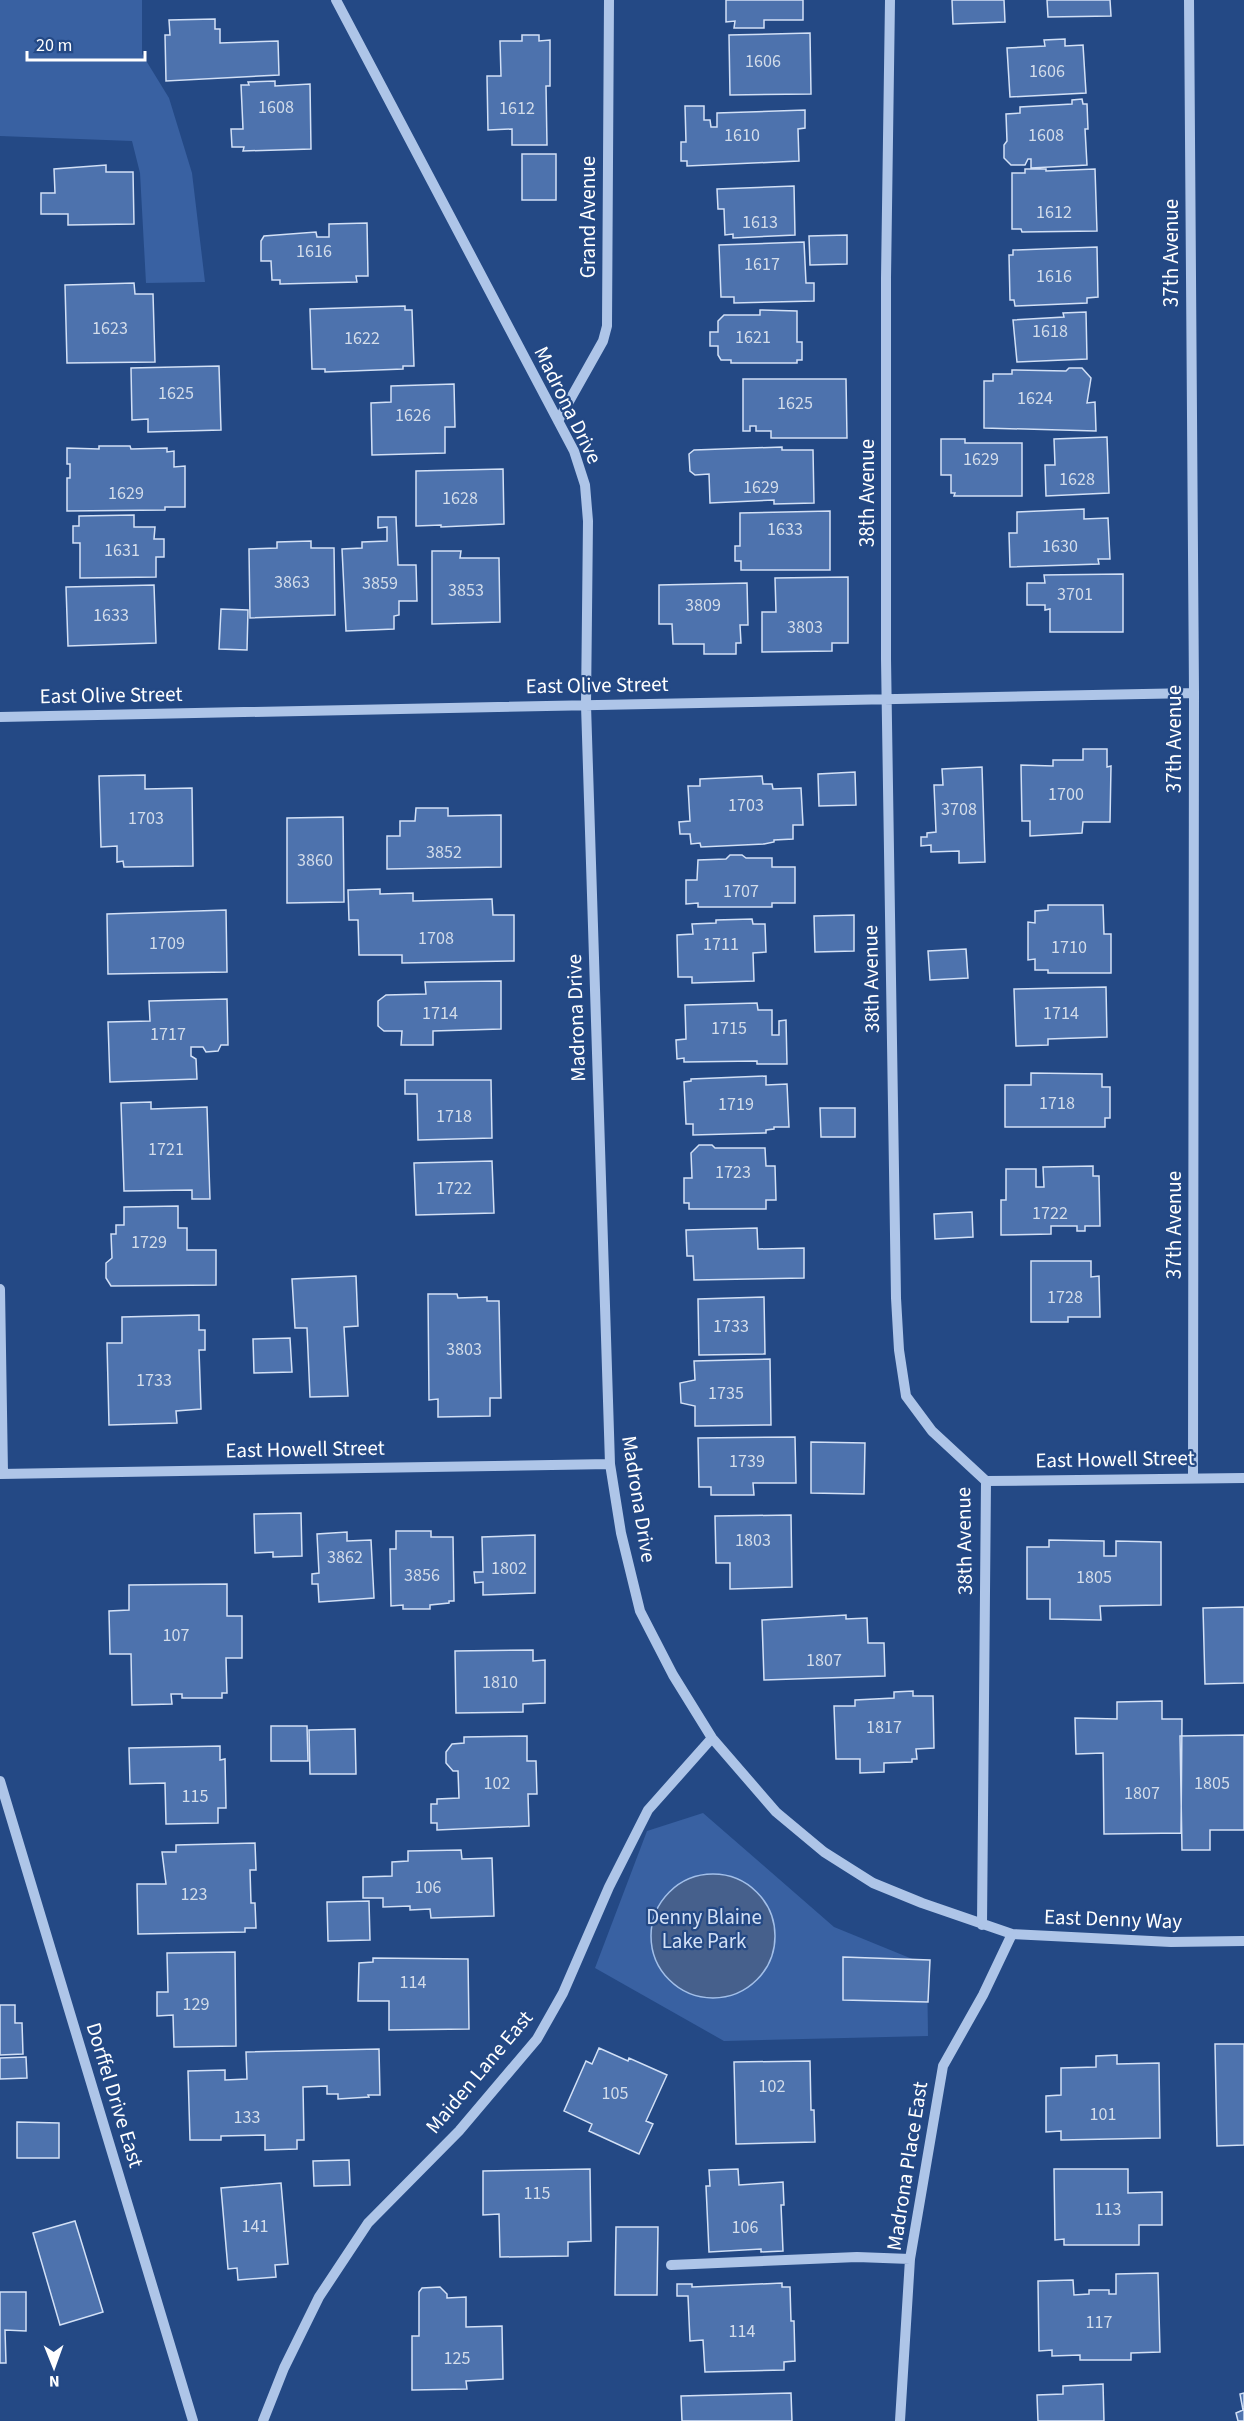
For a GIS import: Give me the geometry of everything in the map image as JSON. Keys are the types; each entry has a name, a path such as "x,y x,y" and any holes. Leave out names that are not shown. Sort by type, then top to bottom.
{"street":[{"name":"Madrona Drive","path":"336,0 574,451 585,485 588,521 586,705 610,1464 621,1533 640,1611 673,1675 712,1738 776,1812 824,1852 873,1882 982,1925"},
{"name":"Grand Avenue","path":"558,421 603,341 607,326 609,0"},
{"name":"38th Avenue","path":"890,0 886,278 886,699 898,1350 906,1396 932,1431 986,1481 982,1925"},
{"name":"37th Avenue","path":"1189,0 1194,693 1193,1477"},
{"name":"East Olive Street","path":"0,717 1194,693"},
{"path":"0,1289 2,1474"},
{"name":"East Howell Street","path":"2,1474 610,1464"},
{"name":"East Howell Street","path":"986,1481 1244,1478"},
{"name":"Maiden Lane East","path":"262,2421 284,2368 319,2297 368,2223 459,2132 537,2039 563,1993 609,1887 648,1810 712,1738"},
{"name":"Dorffel Drive East","path":"0,1781 193,2421"},
{"name":"East Denny Way","path":"982,1925 1012,1934 1171,1942 1244,1941"},
{"name":"Madrona Place East","path":"900,2421 910,2259 943,2066 983,1995 1012,1934"},
{"path":"671,2265 857,2257 910,2259"}],"green space":[{"path":"0,0 142,0 142,54 169,98 192,173 205,282 146,283 140,173 132,141 0,136"},
{"name":"Denny Blaine Lake Park","path":"703,1813 834,1927 927,1965 928,2036 724,2041 595,1968 647,1831"}],"shaded area":[{"path":"713,1874 737,1879 757,1892 770,1912 775,1936 770,1960 757,1980 737,1993 713,1998 689,1993 669,1980 656,1960 651,1936 656,1912 669,1892 689,1879"}],"building":[{"path":"726,0 803,0 803,20 764,20 764,28 734,28 735,21 726,22"},
{"path":"952,0 1004,0 1005,22 953,24"},
{"path":"1047,0 1110,0 1111,16 1048,17"},
{"path":"215,19 215,29 220,29 220,43 278,41 279,75 166,81 165,35 170,35 169,20"},
{"path":"810,33 811,94 730,95 729,35"},
{"path":"522,35 539,35 539,41 550,40 550,86 546,86 547,145 512,145 512,129 488,130 487,76 501,76 500,41 522,41"},
{"path":"1065,39 1065,46 1083,45 1086,93 1010,97 1007,48 1045,46 1044,40"},
{"path":"275,81 275,86 310,84 311,149 243,151 244,147 232,147 231,129 243,129 241,85 249,85 248,82"},
{"path":"1082,99 1083,104 1087,104 1088,129 1085,129 1087,165 1031,168 1031,159 1028,159 1025,165 1011,165 1004,158 1004,145 1007,141 1006,114 1020,113 1020,107 1072,104 1072,100"},
{"path":"685,106 704,106 704,120 710,120 711,127 717,127 717,113 805,110 805,128 798,129 799,161 687,166 687,161 681,161 681,142 686,142"},
{"path":"522,154 556,154 556,200 522,200"},
{"path":"106,165 106,172 133,172 134,224 68,225 68,214 41,214 41,193 55,193 54,169"},
{"path":"1025,169 1046,169 1046,171 1095,169 1097,231 1022,232 1021,229 1012,229 1012,173 1025,173"},
{"path":"794,186 795,235 733,238 733,234 725,235 724,209 718,209 717,189"},
{"path":"367,223 368,276 356,276 357,282 280,284 280,280 272,280 271,261 261,261 261,241 264,236 316,232 317,237 329,237 329,224"},
{"path":"847,235 847,264 810,265 809,236"},
{"path":"804,242 806,283 814,283 814,301 734,303 734,297 721,297 719,245"},
{"path":"1097,247 1098,297 1087,298 1087,303 1015,306 1014,300 1010,300 1009,255 1013,255 1013,250"},
{"path":"134,283 135,294 153,294 155,362 67,363 65,285"},
{"path":"405,306 405,310 412,310 414,366 403,366 403,369 325,372 325,369 312,369 310,309"},
{"path":"760,310 797,311 797,342 802,342 802,360 797,360 797,363 731,363 731,360 721,360 718,355 718,346 710,346 710,332 718,332 718,321 724,315 760,315"},
{"path":"1086,312 1087,359 1017,362 1013,320 1064,317 1063,313"},
{"path":"219,366 221,430 148,432 148,419 132,420 131,368"},
{"path":"1069,368 1082,368 1091,378 1087,403 1095,402 1096,431 984,428 984,381 993,381 993,374 1012,374 1012,370 1066,371"},
{"path":"743,379 846,379 847,438 771,438 771,431 756,431 756,426 750,426 750,431 743,431"},
{"path":"454,384 455,427 445,427 445,453 372,455 371,403 391,402 391,386"},
{"path":"1107,437 1109,493 1046,496 1045,465 1055,465 1054,439"},
{"path":"941,439 965,439 965,443 1022,443 1022,496 954,496 955,493 951,493 951,475 941,475"},
{"path":"99,446 130,446 131,449 167,448 167,452 174,451 174,467 185,466 185,507 165,507 165,510 67,511 67,478 70,478 70,464 67,464 67,448 99,449"},
{"path":"782,447 782,450 813,450 814,503 774,504 774,500 710,503 709,474 695,475 690,471 689,454 694,450"},
{"path":"503,469 504,524 416,526 416,471"},
{"path":"1084,509 1084,519 1108,518 1110,559 1098,559 1099,564 1010,567 1009,533 1017,533 1017,512"},
{"path":"830,511 830,570 741,570 741,561 735,561 735,546 740,546 740,513"},
{"path":"134,515 134,527 155,527 154,539 164,539 164,557 156,557 156,577 80,578 80,543 73,543 73,526 79,526 79,516"},
{"path":"378,517 396,517 398,565 416,565 417,601 399,601 399,615 394,616 394,629 346,631 342,549 362,548 362,542 387,541 387,527 378,528"},
{"path":"311,541 311,548 334,548 335,615 250,618 249,549 277,548 277,542"},
{"path":"432,551 461,551 460,558 499,558 500,622 432,624"},
{"path":"1123,574 1123,632 1050,632 1050,609 1045,610 1045,605 1027,605 1027,583 1045,583 1044,575"},
{"path":"848,577 848,643 832,643 832,651 762,652 762,612 776,612 775,578"},
{"path":"747,583 748,625 740,625 741,643 736,643 736,654 704,654 704,644 673,644 672,624 659,624 659,585"},
{"path":"154,585 156,643 68,646 66,587"},
{"path":"221,609 248,610 247,650 219,649"},
{"path":"1083,749 1107,749 1107,767 1111,766 1110,822 1083,822 1082,833 1030,836 1030,821 1022,821 1021,765 1053,766 1053,760 1083,760"},
{"path":"982,767 985,862 959,863 959,851 931,852 931,845 921,846 921,837 927,837 927,833 936,832 934,785 943,785 942,769"},
{"path":"855,772 856,805 819,806 818,774"},
{"path":"145,775 145,789 192,788 193,866 124,867 123,861 117,862 117,846 101,847 99,776"},
{"path":"762,776 763,784 772,784 773,789 801,788 803,825 793,825 793,839 774,840 774,842 764,844 701,847 700,843 691,844 690,834 680,834 679,822 690,821 688,786 700,786 700,779"},
{"path":"416,808 448,808 448,816 501,815 501,867 387,869 387,836 400,836 400,821 415,821"},
{"path":"343,817 344,902 287,903 287,818"},
{"path":"730,855 742,855 746,858 772,858 772,867 795,867 795,903 772,903 772,907 698,907 698,903 686,904 686,880 697,880 698,860 726,859"},
{"path":"380,889 380,894 413,893 413,901 492,899 493,915 514,915 514,961 402,963 402,955 359,955 358,920 349,920 348,890"},
{"path":"1048,905 1103,905 1104,934 1111,934 1111,973 1048,973 1048,970 1035,970 1035,959 1028,960 1028,922 1035,923 1035,911 1048,910"},
{"path":"226,910 227,972 108,974 107,914"},
{"path":"854,915 854,951 815,952 814,916"},
{"path":"752,919 753,924 765,924 766,952 753,953 754,981 692,983 692,977 678,977 677,935 693,934 692,924 716,923 716,920"},
{"path":"966,949 968,978 930,980 928,951"},
{"path":"501,981 501,1029 433,1031 433,1045 401,1045 402,1031 384,1031 378,1026 378,1001 386,995 426,994 425,982"},
{"path":"1106,987 1107,1037 1048,1039 1048,1045 1016,1046 1014,989"},
{"path":"227,999 228,1045 221,1045 218,1051 206,1052 203,1047 191,1047 191,1056 196,1059 197,1079 110,1082 108,1022 150,1021 149,1001"},
{"path":"757,1003 758,1010 772,1010 772,1035 779,1035 779,1021 786,1020 787,1064 757,1064 757,1061 684,1062 684,1058 677,1059 676,1040 686,1039 685,1005"},
{"path":"1031,1073 1102,1074 1102,1087 1110,1087 1110,1118 1105,1118 1105,1127 1005,1127 1005,1085 1031,1085"},
{"path":"766,1076 766,1085 787,1084 789,1127 774,1127 774,1129 766,1130 766,1133 693,1135 693,1124 686,1124 684,1082 691,1081 691,1079"},
{"path":"405,1080 491,1080 492,1138 418,1140 417,1094 405,1094"},
{"path":"151,1102 151,1109 207,1107 210,1199 192,1199 192,1190 124,1191 121,1103"},
{"path":"820,1108 855,1108 855,1137 821,1137"},
{"path":"699,1145 712,1145 715,1148 765,1148 766,1166 775,1166 776,1200 766,1200 766,1209 689,1209 689,1203 684,1203 684,1178 692,1178 691,1153"},
{"path":"492,1161 494,1213 416,1215 414,1163"},
{"path":"1093,1166 1093,1176 1099,1176 1100,1226 1085,1226 1085,1231 1077,1231 1077,1226 1051,1226 1051,1234 1001,1235 1001,1200 1006,1200 1006,1169 1036,1169 1036,1187 1044,1187 1043,1167"},
{"path":"178,1206 178,1228 187,1228 187,1250 216,1250 216,1285 111,1286 106,1278 106,1263 112,1258 111,1234 116,1234 116,1225 124,1225 124,1207"},
{"path":"972,1212 973,1237 935,1239 934,1214"},
{"path":"757,1228 758,1249 804,1248 804,1278 694,1280 693,1256 687,1256 686,1230"},
{"path":"1031,1261 1091,1261 1091,1277 1099,1276 1100,1317 1068,1317 1068,1322 1031,1322"},
{"path":"356,1276 358,1326 344,1327 348,1396 310,1397 307,1328 295,1328 292,1279"},
{"path":"428,1294 457,1294 458,1298 487,1297 487,1301 499,1301 501,1398 490,1398 490,1416 438,1417 438,1399 429,1400"},
{"path":"764,1297 765,1354 699,1355 698,1299"},
{"path":"199,1315 199,1330 205,1330 205,1350 199,1350 201,1409 176,1411 177,1423 109,1425 107,1343 122,1343 122,1317"},
{"path":"290,1338 292,1372 254,1373 253,1339"},
{"path":"770,1359 771,1425 695,1426 695,1406 681,1403 680,1383 695,1380 694,1361"},
{"path":"795,1437 796,1483 753,1483 754,1495 711,1495 711,1487 699,1487 698,1438"},
{"path":"811,1442 865,1443 864,1494 811,1493"},
{"path":"301,1513 302,1556 273,1557 273,1552 255,1553 254,1514"},
{"path":"791,1515 792,1587 730,1589 730,1563 716,1563 715,1516"},
{"path":"396,1531 431,1531 431,1537 453,1537 454,1601 430,1605 430,1609 403,1609 403,1605 391,1606 390,1549 396,1549"},
{"path":"347,1532 347,1541 371,1540 374,1598 319,1602 318,1584 312,1584 312,1574 319,1573 317,1534"},
{"path":"535,1535 535,1593 483,1595 483,1582 475,1583 474,1572 483,1572 482,1537"},
{"path":"1049,1540 1104,1541 1104,1556 1116,1556 1116,1541 1161,1542 1161,1605 1100,1606 1101,1620 1050,1619 1050,1599 1027,1599 1027,1547 1049,1547"},
{"path":"227,1584 227,1616 242,1616 242,1658 226,1658 227,1693 222,1693 222,1698 182,1698 182,1694 171,1694 172,1704 132,1705 131,1654 110,1654 109,1611 129,1610 129,1585"},
{"path":"1244,1607 1244,1683 1205,1684 1203,1608"},
{"path":"846,1615 846,1619 867,1618 868,1643 884,1643 885,1676 764,1680 762,1620"},
{"path":"533,1650 533,1661 545,1660 545,1703 523,1704 523,1712 456,1713 455,1651"},
{"path":"913,1691 913,1696 933,1696 934,1748 916,1749 917,1759 912,1759 912,1762 884,1763 884,1772 860,1773 860,1759 836,1759 834,1706 855,1706 855,1700 894,1698 894,1692"},
{"path":"1162,1701 1162,1719 1182,1719 1181,1833 1104,1834 1103,1753 1076,1754 1075,1718 1117,1719 1117,1702"},
{"path":"271,1726 307,1726 308,1761 271,1761"},
{"path":"355,1729 356,1774 310,1774 309,1730"},
{"path":"1244,1735 1244,1830 1210,1830 1210,1850 1182,1850 1180,1736"},
{"path":"527,1736 527,1761 536,1761 537,1794 528,1794 529,1826 437,1830 437,1823 431,1823 431,1804 437,1804 437,1799 459,1798 458,1771 453,1771 446,1763 446,1752 452,1744 464,1743 464,1737"},
{"path":"220,1746 220,1760 225,1759 226,1808 218,1808 218,1823 166,1824 165,1783 130,1784 129,1748"},
{"path":"255,1843 256,1870 250,1870 251,1903 255,1903 256,1928 245,1928 245,1932 138,1934 137,1884 166,1884 162,1852 176,1852 176,1845"},
{"path":"461,1850 462,1859 492,1858 494,1916 431,1918 430,1909 410,1910 410,1906 383,1907 383,1898 363,1898 363,1877 392,1876 392,1862 408,1861 408,1851"},
{"path":"369,1901 370,1940 328,1941 327,1902"},
{"path":"235,1952 236,2046 174,2047 173,2015 157,2016 157,1992 168,1992 167,1953"},
{"path":"843,1957 930,1960 928,2002 843,2000"},
{"path":"373,1958 468,1959 469,2029 389,2030 389,2001 358,2001 359,1963 373,1962"},
{"path":"0,2005 15,2005 15,2023 22,2023 23,2054 0,2055"},
{"path":"1215,2044 1244,2044 1244,2145 1217,2146"},
{"path":"599,2048 667,2075 646,2121 653,2124 639,2154 589,2131 592,2124 564,2111 586,2061 592,2064"},
{"path":"379,2049 380,2095 338,2099 338,2094 327,2094 327,2086 303,2087 304,2140 297,2140 297,2149 265,2150 265,2135 221,2136 221,2140 190,2140 188,2071 225,2070 225,2080 247,2079 246,2052"},
{"path":"1117,2055 1117,2064 1159,2063 1160,2138 1061,2140 1061,2131 1046,2132 1046,2096 1061,2095 1061,2068 1096,2067 1096,2056"},
{"path":"26,2057 27,2078 0,2079 0,2058"},
{"path":"810,2061 811,2110 814,2110 815,2142 736,2144 734,2062"},
{"path":"17,2122 59,2123 59,2158 17,2158"},
{"path":"349,2160 350,2185 314,2186 313,2161"},
{"path":"590,2169 591,2241 568,2242 568,2256 500,2257 499,2214 483,2215 483,2171"},
{"path":"738,2169 739,2185 783,2182 784,2205 781,2205 783,2251 761,2252 761,2249 709,2252 706,2186 710,2186 709,2170"},
{"path":"1054,2169 1128,2169 1128,2193 1162,2192 1162,2225 1139,2225 1139,2245 1064,2245 1064,2239 1055,2240"},
{"path":"281,2183 288,2264 275,2265 276,2277 238,2280 237,2268 228,2269 221,2188"},
{"path":"75,2221 103,2312 60,2325 33,2233"},
{"path":"616,2227 658,2227 657,2295 615,2295"},
{"path":"1158,2273 1160,2352 1131,2353 1131,2360 1080,2360 1080,2355 1052,2356 1052,2350 1039,2351 1038,2281 1073,2280 1074,2295 1089,2294 1089,2290 1109,2290 1109,2294 1116,2294 1116,2274"},
{"path":"782,2283 782,2287 790,2287 795,2361 784,2362 784,2370 705,2372 703,2340 690,2341 688,2296 677,2296 677,2284 692,2284 692,2287"},
{"path":"440,2287 447,2294 447,2298 466,2297 466,2327 502,2326 503,2379 466,2381 467,2389 412,2390 412,2336 419,2336 419,2292 422,2288"},
{"path":"0,2292 26,2292 26,2331 5,2330 6,2363 0,2363"},
{"path":"1103,2384 1104,2421 1038,2421 1037,2395 1063,2394 1063,2386"},
{"path":"791,2393 792,2421 682,2421 681,2396"},
{"path":"1244,2393 1244,2421 1238,2421 1236,2413 1243,2410 1240,2394"}]}
